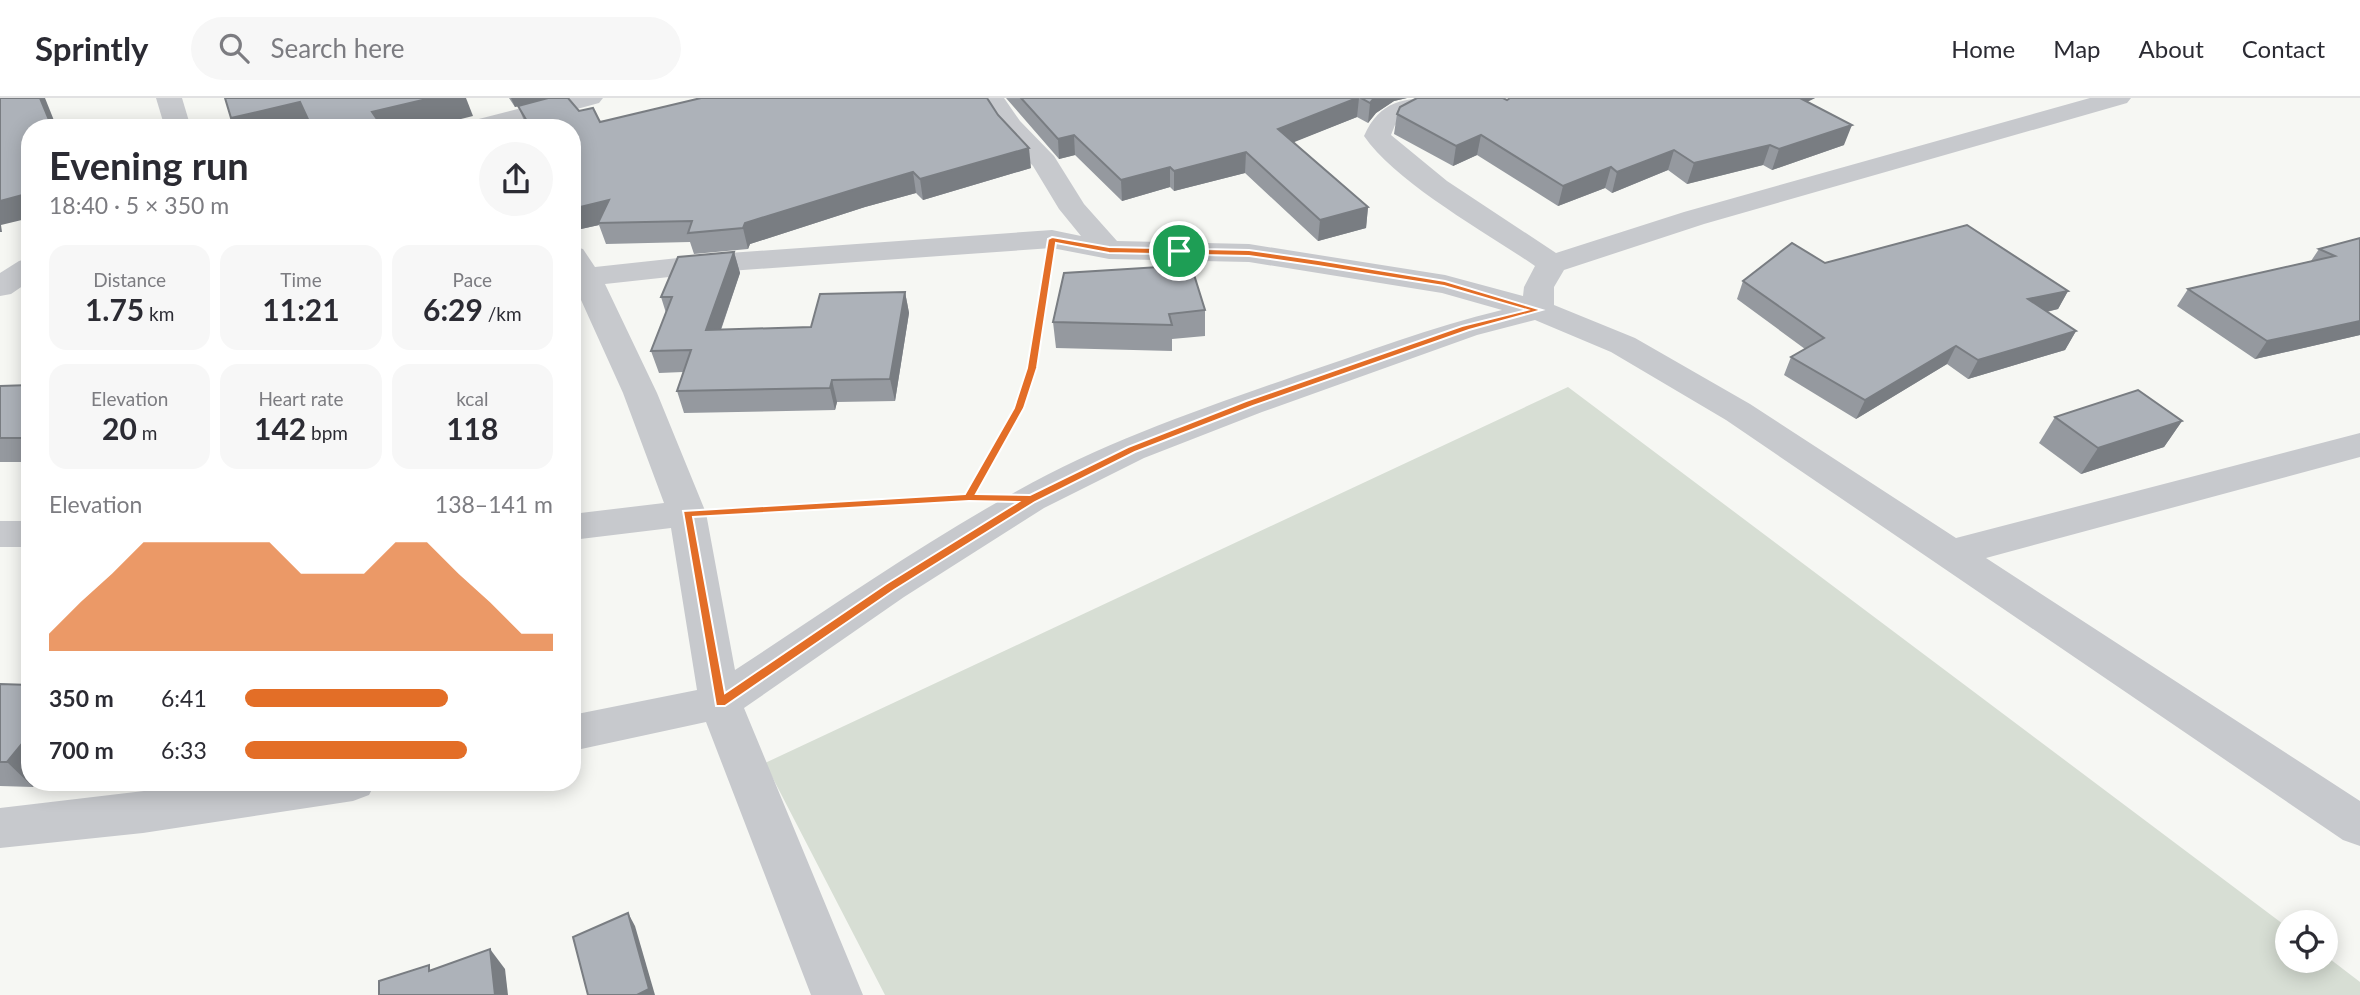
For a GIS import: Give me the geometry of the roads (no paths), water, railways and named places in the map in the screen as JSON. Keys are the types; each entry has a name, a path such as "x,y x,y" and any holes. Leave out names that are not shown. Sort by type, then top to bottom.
{"street":[{"path":"169,98 175,119"},
{"path":"513,119 590,98"},
{"path":"991,98 1012,127 1044,162 1073,209 1109,250"},
{"path":"1427,98 1384,120 1377,136 1392,152 1430,180 1552,264"},
{"path":"1538,310 1539,287 1552,264 1694,218 2118,98"},
{"path":"581,266 715,263 1052,239 1109,250 1263,255 1445,284 1538,310 1623,345 1738,412 2360,826"},
{"path":"581,270 640,393 687,513 720,702 837,995"},
{"path":"581,731 720,702 890,587 1031,499 1131,450 1250,404 1466,328 1538,310"},
{"path":"1953,553 2360,444"},
{"path":"581,526 687,513"},
{"path":"0,534 21,534"},
{"path":"0,828 144,813 292,791"}]}
